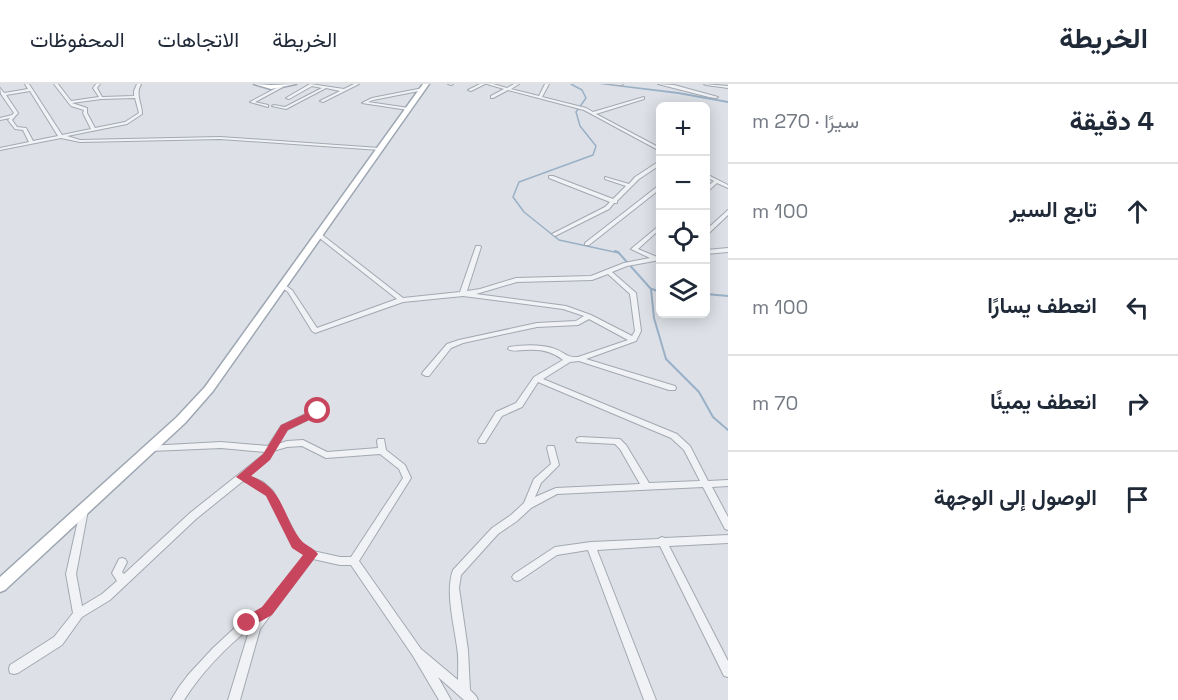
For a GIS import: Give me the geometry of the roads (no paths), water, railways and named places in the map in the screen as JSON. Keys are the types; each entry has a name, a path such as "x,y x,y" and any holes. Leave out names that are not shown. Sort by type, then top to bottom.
{"main road":[{"path":"257,84 281,87 294,84"},
{"path":"0,586 181,420 209,389 424,86"}],"street":[{"path":"27,84 60,136 80,141 234,139 380,149"},
{"path":"56,84 73,106 86,109 85,113 94,130"},
{"path":"98,84 95,88 101,98"},
{"path":"0,149 123,124 140,114 136,97 136,88 139,84"},
{"path":"288,98 312,84 345,91"},
{"path":"301,91 321,98 329,97 357,84"},
{"path":"470,90 483,84"},
{"path":"489,84 585,109 656,148"},
{"path":"492,97 517,84"},
{"path":"540,97 547,84"},
{"path":"612,84 621,84"},
{"path":"660,84 674,85 687,92 716,97"},
{"path":"706,84 728,87"},
{"path":"410,107 368,100 424,86"},
{"path":"267,106 252,102 281,87"},
{"path":"274,106 286,108 326,87"},
{"path":"321,98 333,88"},
{"path":"0,89 16,113 0,119"},
{"path":"3,94 30,90"},
{"path":"70,102 136,97"},
{"path":"329,97 342,99"},
{"path":"594,113 643,98"},
{"path":"10,117 16,128 25,129 31,142"},
{"path":"555,234 615,202 628,185 656,166"},
{"path":"551,177 615,202"},
{"path":"607,178 628,185"},
{"path":"710,178 728,187"},
{"path":"710,186 717,181"},
{"path":"587,244 656,190"},
{"path":"710,228 728,212"},
{"path":"656,230 633,249 656,257"},
{"path":"319,235 402,300"},
{"path":"464,294 478,247"},
{"path":"710,252 728,250"},
{"path":"592,278 626,264 656,258"},
{"path":"482,441 499,414 519,405 537,379 568,360 579,359 634,340 638,331 633,293 608,271"},
{"path":"282,286 290,291 315,332 402,300 464,294 516,280 618,279"},
{"path":"464,294 548,304 589,316 634,340"},
{"path":"426,374 449,346 461,341 537,325 578,323 589,316"},
{"path":"511,349 541,346 563,355 568,360"},
{"path":"579,359 672,388"},
{"path":"537,379 674,436 687,448 703,483 728,526"},
{"path":"14,669 58,641 78,614 106,597 193,516 266,457 284,428 318,411"},
{"path":"580,440 612,439 617,441 646,486"},
{"path":"151,448 221,445 270,449 287,444 303,443 326,455 381,446 402,467 407,478 354,561"},
{"path":"528,505 537,482 555,465 551,448"},
{"path":"242,477 260,484 270,493 296,544 311,554 340,561 354,561"},
{"path":"464,691 463,650 454,588 456,573 495,531 528,505 556,491 728,483"},
{"path":"78,614 71,574 84,509"},
{"path":"517,577 555,551 662,541 728,539"},
{"path":"662,541 728,672"},
{"path":"591,546 650,700"},
{"path":"233,699 255,627 311,554"},
{"path":"354,561 417,652 445,700"},
{"path":"122,562 117,573 123,581"},
{"path":"177,700 209,661 247,623 267,611"},
{"path":"417,652 472,700"}],"waterway":[{"path":"571,84 582,90 586,98 576,112 580,126 596,146 593,155 519,182 513,197 524,212 559,240 619,253"},
{"path":"601,84 678,93 728,102"},
{"path":"615,251 619,253"},
{"path":"619,253 651,289 654,318 666,359 699,392 713,417 728,430"},
{"path":"652,289 656,290"},
{"path":"710,294 728,296"}]}
